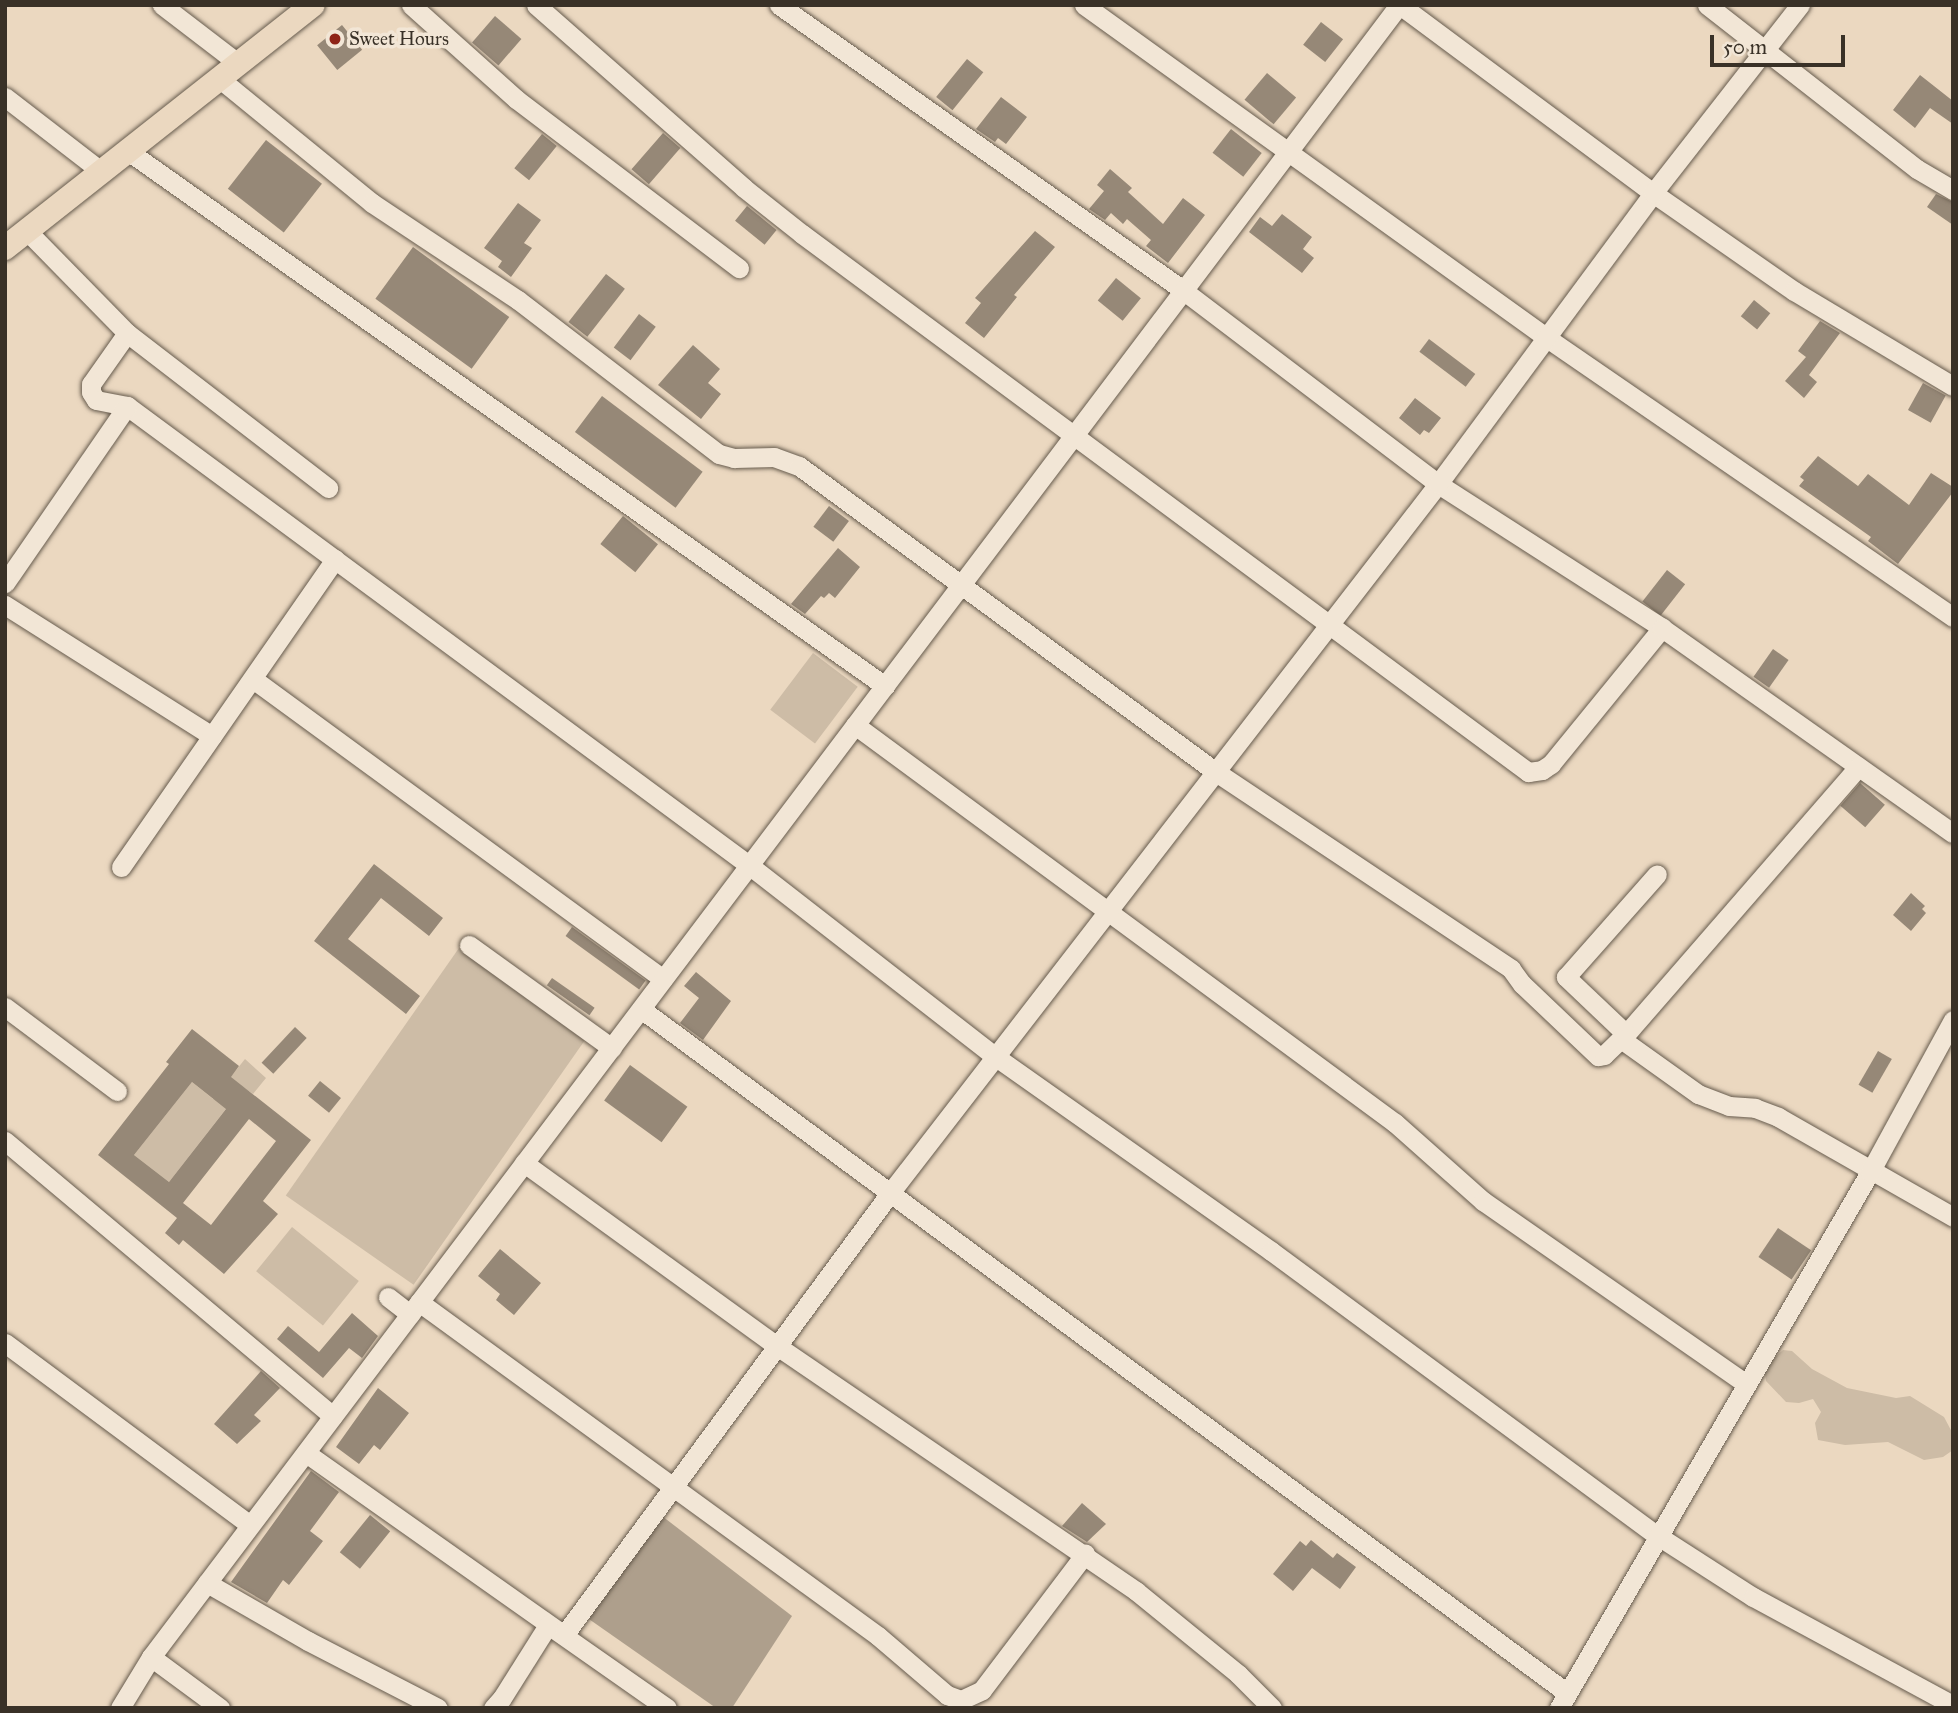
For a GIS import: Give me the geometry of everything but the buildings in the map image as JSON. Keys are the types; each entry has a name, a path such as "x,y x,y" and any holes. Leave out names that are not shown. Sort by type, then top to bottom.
{"main road":[{"path":"5,248 313,5"}],"street":[{"path":"162,5 372,203 518,300 719,454 734,458 774,457 799,466 1216,772 1511,969 1522,984 1598,1056 1604,1055 1623,1037 1858,767"},
{"path":"411,5 516,99 739,268"},
{"path":"537,5 744,188 802,234 1076,434 1328,626 1528,772 1542,770 1551,764 1662,628"},
{"path":"779,5 1184,290 1438,484 1662,628 1953,833"},
{"path":"1084,5 1547,338 1953,617"},
{"path":"120,1708 151,1657 250,1525 1399,5 1653,193 1794,291 1953,386"},
{"path":"1707,5 1917,169 1953,190"},
{"path":"493,1708 672,1488 890,1193 1438,484 1653,193 1800,5"},
{"path":"5,97 102,172"},
{"path":"128,151 885,686"},
{"path":"27,231 127,333 328,488"},
{"path":"127,333 96,376 90,392 96,400 127,406 749,865 996,1057 1271,1251 1658,1536 1753,1597 1953,1705"},
{"path":"5,583 127,406"},
{"path":"121,867 335,559"},
{"path":"5,606 212,736"},
{"path":"253,679 663,979"},
{"path":"855,726 1404,1129 1483,1200 1746,1384"},
{"path":"1657,874 1566,977 1623,1037 1698,1094 1729,1106 1755,1108 1774,1115 1953,1217"},
{"path":"469,945 612,1048"},
{"path":"5,1007 117,1091"},
{"path":"641,1009 890,1193 1563,1701 1870,1172 1953,1020"},
{"path":"5,1141 333,1416"},
{"path":"524,1163 777,1346 1136,1591 1238,1674 1272,1708"},
{"path":"388,1297 415,1308 672,1488 878,1636 947,1695 961,1700 982,1690 1085,1554"},
{"path":"5,1343 250,1525"},
{"path":"306,1453 667,1708"},
{"path":"208,1583 308,1641 438,1708"},
{"path":"151,1657 220,1708"}],"shaded area":[{"path":"813,653 858,687 815,743 770,710"},
{"path":"459,948 587,1037 414,1285 286,1195"},
{"path":"245,1059 266,1078 253,1094 243,1087 169,1182 134,1155 192,1082 213,1099"},
{"path":"292,1227 359,1281 323,1325 256,1271"},
{"path":"1783,1350 1792,1351 1812,1369 1847,1388 1896,1398 1910,1396 1944,1417 1953,1434 1953,1450 1943,1457 1924,1460 1888,1442 1845,1445 1818,1440 1815,1423 1821,1412 1813,1399 1799,1403 1786,1402 1766,1381 1765,1373 1772,1360"},
{"path":"662,1516 792,1616 732,1708 716,1708 586,1617"}],"place":[{"name":"Sweet Hours","path":"335,39"}]}
